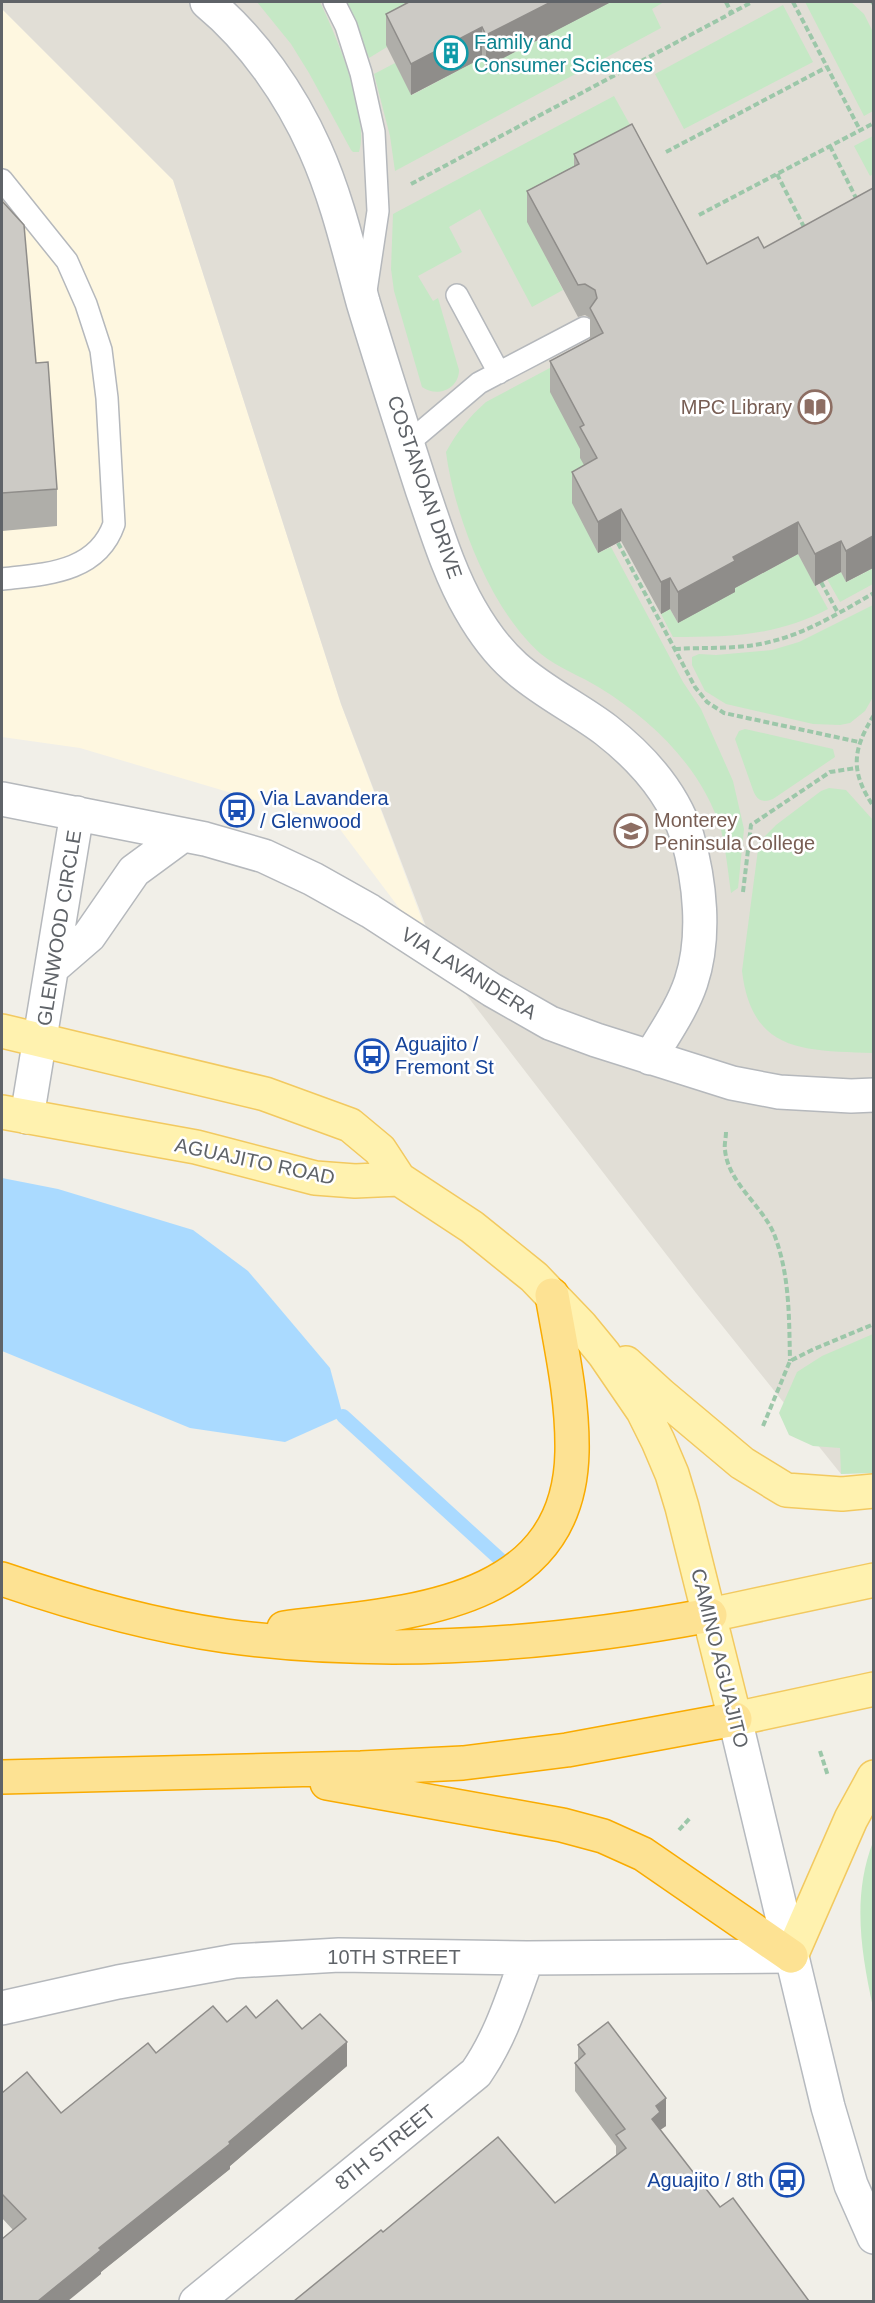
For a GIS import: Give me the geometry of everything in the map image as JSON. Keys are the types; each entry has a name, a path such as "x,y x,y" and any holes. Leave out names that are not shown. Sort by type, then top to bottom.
{"highway":[{"path":"225,1635 380,1616 437,1606 492,1585 519,1568 539,1550 553,1529 564,1505 570,1479 572,1454 569,1401 552,1295"},
{"path":"2,1579 127,1617 225,1635 328,1646 468,1645 624,1631 710,1615"},
{"path":"2,1777 391,1767 505,1759 615,1742 735,1719"},
{"path":"257,1771 562,1825 603,1836 643,1854 791,1956"}],"main road":[{"path":"2,1031 265,1094 302,1106 350,1125 380,1150 399,1179"},
{"name":"AGUAJITO ROAD","path":"14,1115 196,1147 315,1178 354,1181 399,1179"},
{"name":"CAMINO AGUAJITO","path":"399,1179 490,1240 552,1295 604,1354 643,1411 672,1474 682,1507 735,1719"},
{"path":"552,1295 661,1395 750,1469 786,1490 842,1494 873,1491"},
{"path":"710,1615 873,1580"},
{"path":"735,1719 873,1689"},
{"path":"791,1956 851,1819 873,1777"}],"street":[{"name":"COSTANOAN DRIVE","path":"223,8 281,86 315,149 342,224 407,444 433,522 470,609 492,642 515,667 607,731 648,769 672,802 686,835 695,868 699,905 692,980 650,1058"},
{"name":"GLENWOOD CIRCLE","path":"2,799 77,813 41,1041 14,1115"},
{"name":"VIA LAVANDERA","path":"77,813 205,839 264,856 313,879 370,912 492,990 550,1023 650,1058 732,1083 778,1092 873,1095"},
{"path":"52,968 89,936 134,871 183,835"},
{"name":"CAMINO AGUAJITO","path":"735,1719 831,2118 851,2185 873,2237"},
{"name":"10TH STREET","path":"2,2008 118,1982 235,1961 339,1955 527,1958 791,1956"},
{"name":"8TH STREET","path":"196,2301 476,2073 492,2049 503,2026 527,1958"}],"lane":[{"path":"334,2 346,26 361,73 374,132 378,211 364,303"},
{"path":"2,180 67,261 86,304 101,350 106,388 114,524 109,538 94,556 72,567 2,579"},
{"path":"457,295 499,373"},
{"path":"407,444 479,383 584,328"}],"path":[{"path":"726,2 731,12"},
{"path":"406,187 752,2"},
{"path":"793,2 860,130"},
{"path":"666,152 827,67"},
{"path":"699,215 873,123"},
{"path":"830,146 858,201"},
{"path":"777,174 805,229"},
{"path":"847,206 866,197"},
{"path":"795,234 816,223"},
{"path":"618,543 695,687 707,702 724,713 859,742"},
{"path":"822,582 838,613"},
{"path":"675,649 744,646 771,642 796,634 873,593"},
{"path":"873,715 855,754 861,786 873,807"},
{"path":"743,892 751,825 830,772 856,768"},
{"path":"726,1132 725,1152 732,1172 772,1230 782,1257 788,1292 790,1361 759,1436"},
{"path":"790,1361 873,1324"},
{"path":"820,1751 829,1779"},
{"path":"678,1832 691,1817"}],"shaded area":[{"name":"Monterey Peninsula College","path":"2,2 873,2 873,1472 841,1474 696,1293 438,958 341,704 173,180 2,9"},
{"path":"2,9 173,180 341,704 436,957 336,824 80,748 2,737"}],"green space":[{"path":"257,2 320,2 342,54 356,97 360,118 359,152 351,150 291,44"},
{"path":"346,2 404,2 418,28 369,58"},
{"path":"608,2 664,2 652,9 661,28 395,171 390,136 374,74 395,63 412,95 482,58 487,66"},
{"path":"805,2 851,2 864,14 873,32 873,111 864,116"},
{"path":"783,5 813,62 684,129 655,74"},
{"path":"614,96 639,141 528,222 563,290 532,307 480,209 449,227 462,252 418,276 433,301 438,298 459,370 458,377 446,390 434,392 422,387 394,291 391,269 393,214"},
{"path":"873,136 873,174 870,176 854,146"},
{"path":"593,345 584,456 597,490 598,553 611,547 683,682 701,709 733,781 744,829 738,888 731,893 721,830 713,808 689,767 673,748 638,715 600,688 548,659 523,636 491,588 478,560 466,532 450,477 446,452 464,425 486,402"},
{"path":"798,554 828,609 772,630 734,635 673,637 661,614 670,609 678,623 733,589"},
{"path":"873,568 873,584 840,602 827,579 841,572 847,582"},
{"path":"873,605 873,697 865,711 850,723 813,724 726,704 705,691 692,665 692,657 699,654 716,655 772,650 799,642"},
{"path":"745,729 833,749 835,757 773,799 761,800 756,797 753,790 735,739 739,731"},
{"path":"829,788 846,790 873,820 873,1053 804,1048 770,1033 757,1018 748,998 742,971 759,842 776,825 821,791"},
{"path":"873,1334 873,1473 841,1474 840,1448 813,1446 789,1435 779,1413 797,1372 822,1356"},
{"path":"873,1842 873,2007 862,1945 861,1903 866,1862"}],"water":[{"path":"2,1178 58,1189 193,1230 248,1271 330,1368 343,1416 285,1442 190,1428 2,1351"}],"building":[{"path":"409,2 551,2 486,35 482,27 411,64 386,14"},
{"path":"632,124 707,264 758,237 764,248 873,188 873,536 846,551 841,541 815,554 798,522 733,557 735,561 678,592 670,578 661,582 621,509 598,522 572,472 597,458 580,427 584,425 550,361 603,333 590,308 597,298 595,290 585,284 578,285 527,191 579,164 574,154"},
{"path":"2,201 24,225 36,363 48,362 57,489 2,493"},
{"path":"277,2000 302,2029 320,2014 347,2042 229,2142 230,2144 99,2248 101,2250 38,2301 2,2301 2,2239 26,2219 2,2194 2,2093 27,2072 61,2113 148,2043 156,2053 213,2006 227,2022 246,2006 256,2018"},
{"path":"608,2022 666,2098 656,2106 660,2112 652,2119 720,2207 733,2198 809,2301 294,2301 381,2230 383,2232 498,2137 555,2203 626,2148 616,2135 625,2129 575,2063 585,2054 578,2045"}],"waterway":[{"path":"343,1416 503,1562"}],"place":[{"name":"Family and Consumer Sciences","path":"451,53"},
{"name":"MPC Library","path":"815,407"},
{"name":"Via Lavandera / Glenwood","path":"237,810"},
{"name":"Monterey Peninsula College","path":"631,831"},
{"name":"Aguajito / Fremont St","path":"372,1056"},
{"name":"Aguajito / 8th","path":"787,2180"}]}
